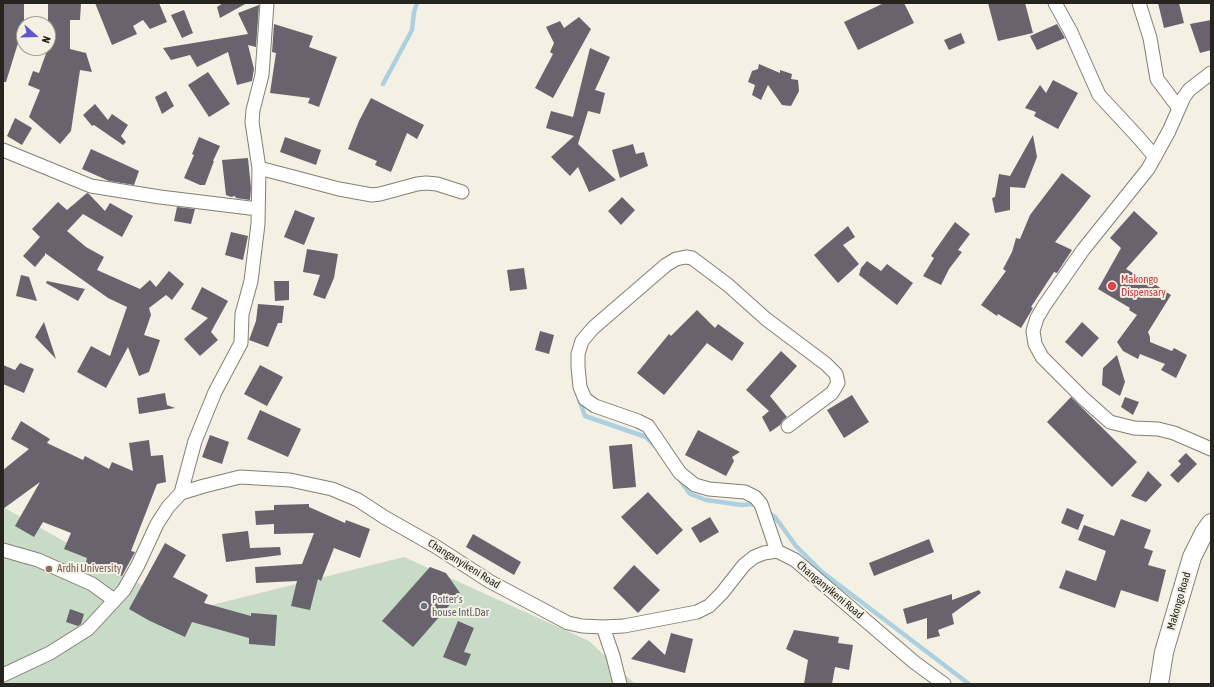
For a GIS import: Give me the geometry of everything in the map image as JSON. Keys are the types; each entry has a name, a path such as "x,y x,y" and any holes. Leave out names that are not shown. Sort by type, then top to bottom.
{"street":[{"path":"3,674 50,653 88,629 124,590 138,566 157,524 168,507 181,493 195,441 215,392 241,343 242,314 251,281 258,224 259,168 252,122 253,110 262,75 267,3"},
{"path":"1055,3 1071,32 1099,95 1138,136 1155,157"},
{"path":"1139,3 1150,38 1157,79 1178,107"},
{"path":"1211,73 1189,90 1178,107 1169,131 1148,169 1083,250 1044,306 1037,318 1033,331 1035,344 1042,357 1083,398 1110,422 1134,428 1158,429 1174,433 1211,449"},
{"path":"3,150 91,186 160,197 258,209"},
{"path":"259,168 339,189 372,195 426,183 437,184 462,192"},
{"path":"777,551 761,504 755,497 745,492 709,489 695,485 680,473 648,426 595,406 586,399 580,387 578,367 578,354 582,340 593,328 666,265 676,259 686,257 692,258 728,285 766,319 826,364 836,374 838,383 832,393 788,426"},
{"name":"Changanyikeni Road","path":"181,493 240,477 290,480 332,489 358,500 384,517 435,546 489,581 568,623 603,627 624,626 697,612 713,602 744,565 754,557 764,553 777,551 796,560 914,662 944,684"},
{"name":"Makongo Road","path":"1159,684 1164,652 1192,557 1204,533 1211,523"},
{"path":"3,550 38,560 92,584 114,600"},
{"path":"603,627 613,656 620,684"}],"green space":[{"path":"3,507 188,611 404,557 589,641 635,684 3,684"}],"building":[{"path":"3,3 24,3 24,16 16,16 16,50 6,82 3,82"},
{"path":"48,3 81,3 80,20 70,20 70,49 86,53 92,72 80,70 71,131 60,144 29,117 40,90 28,85 33,71 39,73 45,56 56,56 56,16 48,16"},
{"path":"95,3 159,3 167,22 150,29 143,20 133,26 137,34 112,45"},
{"path":"223,3 247,3 220,18 217,7"},
{"path":"884,3 904,3 914,23 858,50 844,22"},
{"path":"988,3 1025,3 1033,33 998,41"},
{"path":"1158,3 1179,3 1184,23 1164,28"},
{"path":"259,5 256,47 248,45 254,69 252,81 237,85 228,52 197,67 190,55 171,60 163,48 248,34 238,13"},
{"path":"184,10 193,33 182,38 171,15"},
{"path":"579,17 591,29 553,98 535,88 553,54 550,52 554,43 546,27 560,21 564,28"},
{"path":"1211,20 1211,50 1200,53 1190,24"},
{"path":"274,24 313,36 309,47 337,57 319,107 308,103 310,98 270,93 276,53 272,52"},
{"path":"1057,24 1065,38 1037,50 1030,36"},
{"path":"961,33 965,43 949,50 944,40"},
{"path":"590,48 610,57 595,90 605,93 600,114 588,111 578,144 616,180 589,192 578,167 570,176 551,157 574,136 546,128 551,111 573,117"},
{"path":"759,64 780,73 780,70 792,74 791,79 798,80 799,91 791,106 782,105 768,85 761,100 752,95 755,85 748,82 752,71 758,69"},
{"path":"208,72 230,104 209,117 188,85"},
{"path":"1053,80 1078,93 1058,129 1034,116 1036,112 1025,108 1040,85 1046,93"},
{"path":"166,91 174,106 162,114 155,97"},
{"path":"371,98 424,125 417,139 407,133 391,172 375,165 377,161 348,149 359,121"},
{"path":"95,104 108,120 112,114 128,125 121,136 126,142 123,145 94,125 92,126 83,115"},
{"path":"15,118 32,128 22,145 7,136"},
{"path":"1033,135 1037,157 1025,188 1010,187 1010,210 995,213 992,198 995,197 999,174 1010,176"},
{"path":"199,137 220,146 205,185 200,185 184,178 194,155 192,154"},
{"path":"285,137 321,150 316,165 280,152"},
{"path":"633,144 636,154 644,152 648,166 620,178 612,150"},
{"path":"91,149 139,171 134,185 109,181 82,169"},
{"path":"248,158 251,188 250,200 226,195 222,160"},
{"path":"1062,173 1091,196 1055,242 1072,250 1057,273 1054,272 1031,307 1033,308 1021,328 998,314 997,316 981,305 1006,271 1003,269 1012,252 1016,238 1020,239 1030,215"},
{"path":"87,193 105,211 110,203 133,216 122,237 83,214 67,231 86,247 104,257 97,270 140,289 150,280 156,287 169,271 184,284 172,300 166,295 149,308 151,315 144,335 160,340 149,372 139,376 128,347 106,388 77,372 91,346 110,356 127,307 108,298 45,253 35,267 23,256 40,237 32,229 58,202 67,210"},
{"path":"622,197 635,210 621,225 608,211"},
{"path":"177,207 195,209 191,224 174,221"},
{"path":"295,210 315,218 304,245 284,237"},
{"path":"1134,211 1158,233 1126,269 1147,281 1148,280 1171,295 1148,332 1150,342 1172,351 1174,348 1187,355 1176,378 1161,370 1165,364 1140,354 1138,359 1123,351 1117,342 1137,315 1129,310 1130,308 1098,289 1121,248 1110,238"},
{"path":"955,222 970,234 958,250 962,252 949,269 941,285 923,276 934,258 931,256"},
{"path":"848,226 855,237 843,245 859,264 838,283 814,255"},
{"path":"231,232 248,236 243,260 225,255"},
{"path":"307,249 338,254 334,278 325,299 313,295 320,275 303,272"},
{"path":"867,261 881,271 887,264 913,283 897,305 859,275 861,268"},
{"path":"524,268 527,289 510,291 507,270"},
{"path":"21,275 29,277 37,301 16,296"},
{"path":"47,281 85,289 78,301 46,283"},
{"path":"274,281 289,281 289,300 275,301"},
{"path":"202,287 228,301 211,332 218,340 200,356 184,339 208,318 191,309"},
{"path":"258,304 284,306 282,323 278,323 268,347 249,340 256,321"},
{"path":"697,310 715,328 718,324 744,343 732,361 707,343 664,395 637,373 669,334 671,336"},
{"path":"44,322 56,359 35,337"},
{"path":"1082,322 1099,338 1082,357 1065,342"},
{"path":"540,331 554,335 549,354 535,350"},
{"path":"781,351 797,366 770,396 787,417 780,425 770,432 762,417 769,411 746,390"},
{"path":"1117,355 1125,382 1120,396 1102,385 1103,368"},
{"path":"20,363 34,369 24,393 3,384 3,365 15,370"},
{"path":"260,365 283,377 267,406 244,394"},
{"path":"165,393 167,405 175,408 139,414 137,398"},
{"path":"852,395 869,422 844,438 827,410"},
{"path":"1071,397 1137,462 1112,487 1047,422"},
{"path":"1125,397 1139,402 1133,415 1121,407"},
{"path":"260,410 301,429 288,457 247,439"},
{"path":"21,421 50,439 47,443 83,460 85,456 109,469 112,462 133,471 129,443 149,440 151,456 163,455 166,482 157,484 131,551 135,552 122,576 86,563 87,558 64,549 71,533 43,522 34,537 15,526 40,482 3,509 3,470 29,449 11,439"},
{"path":"698,430 740,452 732,457 734,461 726,476 685,455"},
{"path":"210,435 229,442 222,464 202,457"},
{"path":"632,444 636,487 613,489 609,446"},
{"path":"1186,453 1197,464 1178,483 1170,475 1181,464 1178,461"},
{"path":"1148,471 1162,485 1146,502 1131,496"},
{"path":"648,492 683,530 657,555 621,517"},
{"path":"309,504 309,507 345,523 346,520 370,529 360,558 334,548 321,581 318,579 310,610 291,606 297,581 256,583 255,567 302,564 314,533 274,534 274,524 256,525 255,511 274,510 274,505"},
{"path":"1067,508 1084,515 1078,530 1061,523"},
{"path":"710,517 719,532 700,543 691,528"},
{"path":"1121,519 1151,530 1144,548 1153,551 1148,565 1166,570 1158,602 1121,590 1115,608 1059,588 1066,570 1096,581 1106,551 1078,540 1084,525 1114,536"},
{"path":"248,531 250,548 280,547 281,555 226,562 222,534"},
{"path":"473,534 521,562 514,575 466,547"},
{"path":"929,539 934,552 874,576 869,563"},
{"path":"165,543 186,555 173,577 208,595 204,603 251,616 251,613 277,615 275,646 249,644 249,638 192,622 185,637 150,621 129,609"},
{"path":"634,565 660,590 638,613 613,588"},
{"name":"Potter's house Intl.Dar","path":"430,567 446,573 460,593 413,647 382,621"},
{"path":"979,590 981,593 952,614 954,624 938,630 940,636 927,639 927,618 907,624 903,609 952,594 952,600"},
{"path":"70,609 84,614 81,624 78,626 66,622"},
{"path":"458,621 474,628 464,652 471,654 466,666 443,657"},
{"path":"794,630 839,637 838,643 853,645 849,670 835,667 832,684 804,684 808,660 786,649"},
{"path":"671,633 693,639 685,673 631,659 649,640 665,655"}],"waterway":[{"path":"383,84 412,30 414,12 417,3"},
{"path":"579,399 585,416 646,437 656,447"},
{"path":"679,479 690,494 706,500 742,505 753,504 757,506"},
{"path":"767,512 775,517 796,546 822,572 969,684"}],"place":[{"name":"Makongo Dispensary","path":"1112,286"},
{"name":"Ardhi University","path":"49,569"},
{"name":"Potter's house Intl.Dar","path":"424,606"}]}
